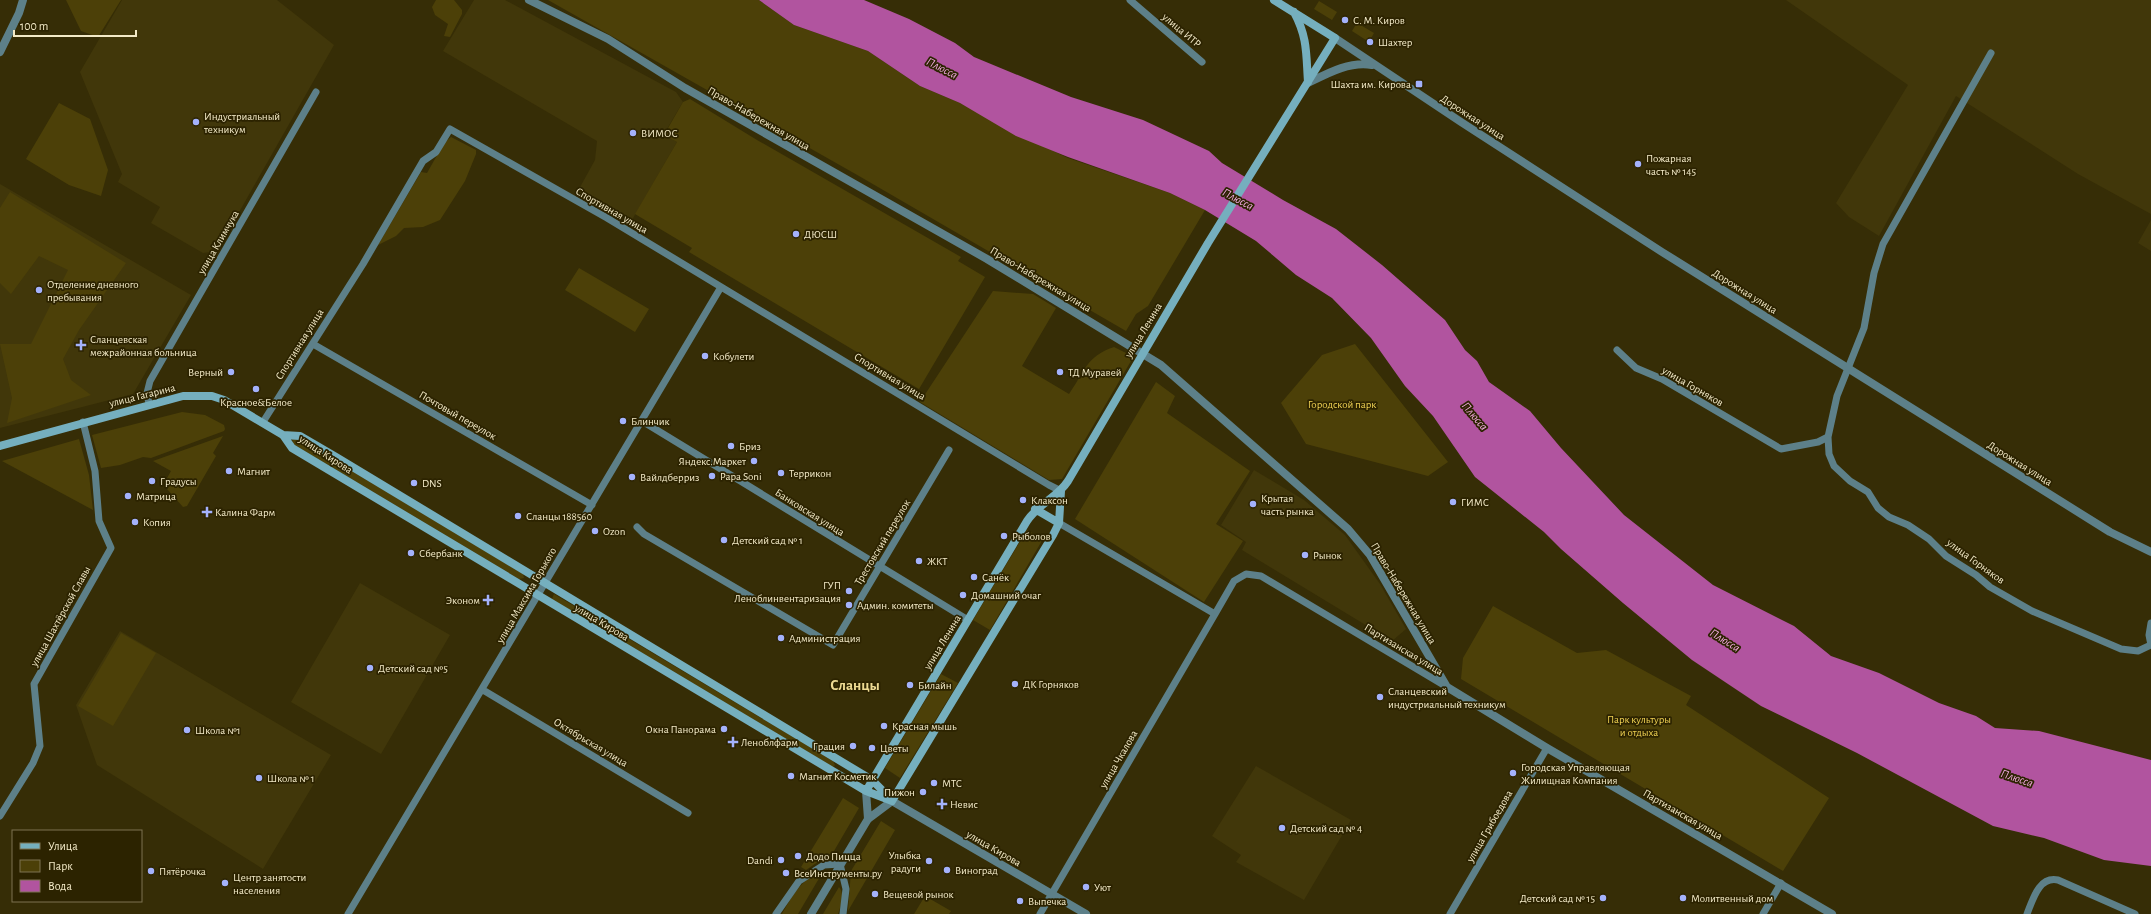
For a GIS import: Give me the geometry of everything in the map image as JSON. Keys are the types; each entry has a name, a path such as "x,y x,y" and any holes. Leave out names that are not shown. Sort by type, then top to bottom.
{"main road":[{"path":"1274,0 1335,38 1308,82"},
{"path":"1294,12 1304,34 1307,46 1308,82"},
{"name":"улица Ленина","path":"892,800 1059,523 1062,491 1208,243 1308,82"},
{"name":"улица Гагарина","path":"0,446 83,422 183,396 212,396 224,400 283,435"},
{"name":"улица Кирова","path":"283,435 300,436 546,583 872,780 892,800"},
{"name":"улица Кирова","path":"283,435 292,448 538,596 866,792 892,800"},
{"name":"улица Ленина","path":"866,792 1035,509 1062,491"},
{"path":"1035,509 1059,523"}],"street":[{"path":"0,52 19,14 23,0"},
{"name":"Право-Набережная улица","path":"529,0 608,39 685,88 987,259 1161,365 1348,529 1370,555 1447,687"},
{"name":"улица ИТР","path":"1130,0 1202,62"},
{"name":"Дорожная улица","path":"1335,38 1656,248 1849,370 2110,532 2151,552"},
{"name":"улица Горняков","path":"1991,53 1883,244 1874,273 1864,328 1849,370 1837,396 1828,437 1829,454 1834,466 1850,481 1868,492 1878,508 1889,517 1908,525 1929,539 1946,556 1976,575 1990,587 2032,611 2121,649 2138,651 2151,645"},
{"path":"1308,82 1350,66 1363,64 1376,66"},
{"name":"улица Климчука","path":"149,404 147,393 150,381 316,92"},
{"name":"Спортивная улица","path":"263,422 313,344 423,162 436,152 450,129 607,218 1049,485 1062,491"},
{"name":"улица Максима Горького","path":"348,914 483,690 721,287"},
{"name":"Почтовый переулок","path":"313,344 592,505"},
{"name":"улица Горняков","path":"1617,350 1636,368 1662,379 1781,449 1818,442 1828,437"},
{"name":"Банковская улица","path":"642,421 968,620"},
{"name":"улица Шахтёрской Славы","path":"0,816 33,763 40,746 34,684 111,548 99,521 95,471 83,422"},
{"name":"Трестовский переулок","path":"637,527 644,534 833,645 950,450"},
{"path":"1059,523 1215,614"},
{"name":"Партизанская улица","path":"1215,614 1234,582 1246,574 1261,576 1547,748 1782,883 1832,914"},
{"name":"улица Чкалова","path":"1040,914 1215,614"},
{"path":"2151,623 2149,635 2151,645"},
{"name":"Октябрьская улица","path":"483,690 688,813"},
{"name":"улица Грибоедова","path":"1450,914 1547,748"},
{"path":"866,792 868,819"},
{"name":"улица Ленина","path":"811,914 868,819 892,800"},
{"name":"улица Кирова","path":"892,800 1086,914"},
{"path":"776,914 799,881 824,865 840,864 846,889 843,914"},
{"path":"2027,914 2043,882 2050,878 2058,880 2135,914"},
{"path":"1763,914 1782,883"}],"shaded area":[{"name":"Индустриальный техникум","path":"122,0 277,0 334,45 217,251 203,253 151,223 160,207 118,182 122,174 80,72"},
{"path":"474,0 505,0 676,92 683,102 664,134 677,142 632,220 579,189 595,160 597,141 443,51"},
{"path":"1786,0 2151,0 2151,214 2078,174 1956,96 1879,236 1849,217 1836,203 1908,85"},
{"name":"Сланцевская межрайонная больница","path":"0,184 191,295 133,394 0,428"},
{"path":"2151,220 2151,251 2138,243"},
{"name":"Рынок","path":"1254,470 1304,500 1345,535 1380,584 1406,629 1392,641 1242,550 1246,542 1221,525"},
{"name":"Детский сад №5","path":"360,583 450,635 381,754 291,702"},
{"name":"Школа №1","path":"120,631 331,755 263,869 97,765 76,705"},
{"name":"Детский сад № 4","path":"1256,766 1351,820 1304,900 1236,862 1241,855 1212,836"}],"green space":[{"path":"66,0 121,0 98,37 81,31"},
{"path":"436,0 454,0 462,10 462,14 450,37 444,36 448,24 435,15 432,7"},
{"path":"548,0 759,0 794,25 868,51 920,86 960,103 1068,158 1170,193 1205,210 1148,306 1136,314 1126,331 859,176"},
{"path":"1319,1 1337,12 1332,20 1314,9"},
{"path":"1357,23 1374,33 1369,42 1352,31"},
{"name":"ДЮСШ","path":"690,99 757,140 961,257 958,261 985,277 919,389 689,252 692,248 635,214 677,142 664,135 683,102"},
{"path":"59,103 90,119 108,170 101,196 69,185 26,159"},
{"path":"451,137 476,150 476,154 465,181 440,220 423,227 404,228 396,236 378,245 421,172 427,173 444,143"},
{"path":"10,192 126,263 79,330 63,359 71,380 91,395 7,423 12,398 0,344 31,344 68,270 39,256 11,294 0,283 0,208"},
{"path":"579,268 649,309 635,332 565,290"},
{"path":"993,291 1033,294 1056,308 1022,366 1069,394 1091,360 1097,355 1114,347 1128,354 1131,361 1062,479 1049,480 920,402"},
{"name":"Городской парк","path":"1355,344 1448,462 1428,476 1306,444 1281,403 1322,355"},
{"path":"1156,382 1175,396 1167,413 1250,471 1216,524 1243,541 1204,602 1075,519"},
{"path":"182,412 205,415 224,425 225,429 224,431 151,458 143,457 120,465 101,468 92,435"},
{"path":"223,436 213,453 216,456 187,506 183,507 167,489 171,483 166,480 171,471 153,461"},
{"path":"297,438 523,574 524,578 519,579 293,444 292,439"},
{"path":"79,439 89,475 93,510 2,461"},
{"path":"1027,530 1043,539 990,630 973,620"},
{"path":"554,594 833,761 835,765 833,767 552,599"},
{"name":"Парк культуры и отдыха","path":"1493,606 1577,653 1606,650 1691,696 1686,705 1829,798 1783,871 1461,679 1463,658"},
{"path":"121,633 156,653 113,726 78,706"},
{"path":"941,674 958,683 900,778 885,768"},
{"path":"843,798 859,808 834,851 806,870 801,867"},
{"path":"881,821 895,830 848,911 851,871"},
{"path":"819,873 821,875 798,914 782,914 802,884"},
{"path":"839,887 842,897 838,914 823,914"},
{"path":"925,896 951,911 949,914 914,914"}],"water":[{"name":"Плюсса","path":"759,0 864,0 909,19 955,43 974,57 1071,97 1143,120 1209,151 1222,163 1283,200 1336,229 1382,265 1445,320 1465,350 1477,361 1489,382 1530,411 1561,448 1624,515 1713,585 1794,626 1831,656 1879,673 1939,703 1976,716 1995,728 2039,731 2151,760 2151,866 2104,860 2044,838 1993,826 1857,753 1761,706 1692,660 1623,603 1561,549 1544,532 1475,477 1433,416 1405,386 1371,338 1332,298 1296,275 1256,241 1205,210 1170,193 1068,157 1016,136 960,103 920,86 868,51 794,25"}],"place":[{"name":"С. М. Киров","path":"1345,20"},
{"name":"Шахтер","path":"1370,42"},
{"name":"Шахта им. Кирова","path":"1419,84"},
{"name":"Индустриальный техникум","path":"196,122"},
{"name":"ВИМОС","path":"633,133"},
{"name":"Пожарная часть № 145","path":"1638,164"},
{"name":"ДЮСШ","path":"796,234"},
{"name":"Отделение дневного пребывания","path":"39,290"},
{"name":"Сланцевская межрайонная больница","path":"81,345"},
{"name":"Кобулети","path":"705,356"},
{"name":"Верный","path":"231,372"},
{"name":"ТД Муравей","path":"1060,372"},
{"name":"Красное&Белое","path":"256,389"},
{"name":"Блинчик","path":"623,421"},
{"name":"Бриз","path":"731,446"},
{"name":"Яндекс.Маркет","path":"754,461"},
{"name":"Магнит","path":"229,471"},
{"name":"Террикон","path":"781,473"},
{"name":"Papa Soni","path":"712,476"},
{"name":"Вайлдберриз","path":"632,477"},
{"name":"Градусы","path":"152,481"},
{"name":"DNS","path":"414,483"},
{"name":"Матрица","path":"128,496"},
{"name":"Клаксон","path":"1023,500"},
{"name":"ГИМС","path":"1453,502"},
{"name":"Крытая часть рынка","path":"1253,504"},
{"name":"Калина Фарм","path":"207,512"},
{"name":"Сланцы 188560","path":"518,516"},
{"name":"Копия","path":"135,522"},
{"name":"Ozon","path":"595,531"},
{"name":"Рыболов","path":"1004,536"},
{"name":"Детский сад № 1","path":"724,540"},
{"name":"Сбербанк","path":"411,553"},
{"name":"Рынок","path":"1305,555"},
{"name":"ЖКТ","path":"919,561"},
{"name":"Санёк","path":"974,577"},
{"name":"ГУП Леноблинвентаризация","path":"849,591"},
{"name":"Домашний очаг","path":"963,595"},
{"name":"Эконом","path":"488,600"},
{"name":"Админ. комитеты","path":"849,605"},
{"name":"Администрация","path":"781,638"},
{"name":"Детский сад №5","path":"370,668"},
{"name":"ДК Горняков","path":"1015,684"},
{"name":"Билайн","path":"910,685"},
{"name":"Сланцевский индустриальный техникум","path":"1380,697"},
{"name":"Красная мышь","path":"884,726"},
{"name":"Окна Панорама","path":"724,729"},
{"name":"Школа №1","path":"187,730"},
{"name":"Леноблфарм","path":"733,742"},
{"name":"Грация","path":"853,746"},
{"name":"Цветы","path":"872,748"},
{"name":"Городская Управляющая Жилищная Компания","path":"1513,773"},
{"name":"Магнит Косметик","path":"791,776"},
{"name":"Школа № 1","path":"259,778"},
{"name":"МТС","path":"934,783"},
{"name":"Пижон","path":"923,792"},
{"name":"Невис","path":"942,804"},
{"name":"Детский сад № 4","path":"1282,828"},
{"name":"Додо Пицца","path":"798,856"},
{"name":"Dandi","path":"781,860"},
{"name":"Улыбка радуги","path":"929,861"},
{"name":"Виноград","path":"947,870"},
{"name":"Пятёрочка","path":"151,871"},
{"name":"ВсеИнструменты.ру","path":"786,873"},
{"name":"Центр занятости населения","path":"225,883"},
{"name":"Уют","path":"1086,887"},
{"name":"Вещевой рынок","path":"875,894"},
{"name":"Детский сад № 15","path":"1603,898"},
{"name":"Молитвенный дом","path":"1683,898"},
{"name":"Выпечка","path":"1020,901"}],"district":[{"name":"Сланцы","path":"855,685"}]}
